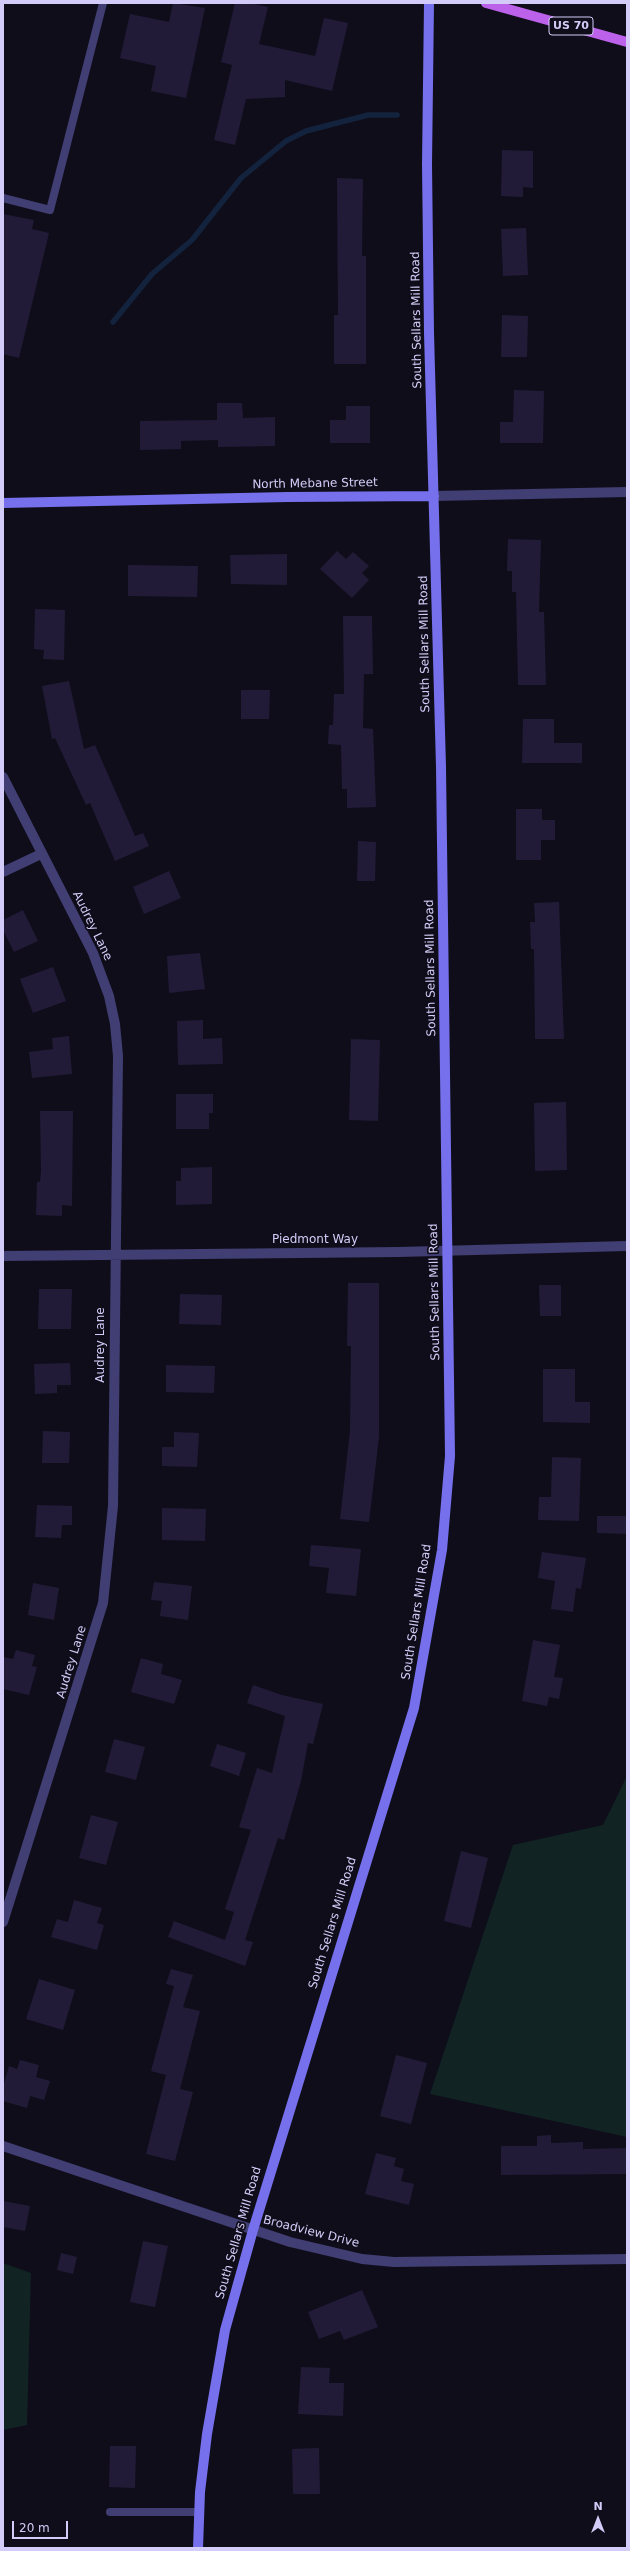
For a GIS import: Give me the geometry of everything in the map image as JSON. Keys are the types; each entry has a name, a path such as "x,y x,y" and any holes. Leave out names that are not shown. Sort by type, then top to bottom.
{"main road":[{"name":"South Sellars Mill Road","path":"198,2548 207,2434 225,2330 252,2230 414,1708 425,1656 442,1550 450,1456 441,767 427,164 429,3"},
{"name":"US 70","path":"486,3 627,42"},
{"name":"North Mebane Street","path":"3,503 288,497 434,496"}],"street":[{"name":"North Mebane Street","path":"434,496 627,492"},
{"name":"Audrey Lane","path":"3,777 41,854 93,952 109,996 115,1024 118,1056 113,1506 103,1603 3,1922"},
{"path":"3,872 41,854"},
{"name":"Piedmont Way","path":"3,1256 627,1246"},
{"name":"Broadview Drive","path":"3,2146 290,2242 355,2257 394,2262 627,2259"}],"lane":[{"path":"3,198 50,210 103,3"},
{"path":"110,2512 200,2512"}],"shaded area":[{"path":"627,1776 627,2137 430,2094 513,1845 603,1825"},
{"path":"3,2263 31,2273 27,2425 3,2430"}],"building":[{"path":"173,3 205,8 186,98 151,91 156,66 120,58 130,14 169,22"},
{"path":"235,3 250,3 268,7 259,44 315,56 324,18 348,23 332,91 285,80 285,97 246,99 235,145 214,140 232,65 221,62"},
{"path":"502,150 533,151 533,188 523,187 523,197 501,196"},
{"path":"337,178 363,179 362,256 366,256 366,364 334,364 334,315 338,315"},
{"path":"3,214 34,220 32,229 49,233 19,358 3,354"},
{"path":"526,228 528,275 503,276 501,229"},
{"path":"502,315 528,316 527,357 501,357"},
{"path":"514,390 544,391 543,443 500,443 500,422 513,422"},
{"path":"217,403 242,403 243,418 275,417 275,446 218,447 218,440 181,441 181,449 140,450 140,421 217,420"},
{"path":"346,406 370,406 370,443 330,443 330,420 346,420"},
{"path":"508,539 541,540 539,612 544,612 546,685 518,685 516,592 512,592 512,571 507,571"},
{"path":"337,551 346,559 353,552 369,566 362,573 369,580 352,598 320,569"},
{"path":"287,554 287,585 231,584 230,555"},
{"path":"128,565 198,566 197,597 128,596"},
{"path":"35,609 65,610 64,660 43,659 44,650 34,649"},
{"path":"343,616 372,616 373,674 364,674 363,728 373,729 376,807 347,808 347,789 342,789 341,745 328,744 329,725 333,725 334,694 344,694"},
{"path":"69,681 84,749 95,745 135,836 143,833 149,846 115,861 90,803 86,805 55,738 52,739 42,686"},
{"path":"241,690 270,690 269,719 241,719"},
{"path":"523,719 554,719 554,743 582,743 582,763 522,763"},
{"path":"516,809 542,809 542,820 555,820 555,840 541,840 541,860 516,860"},
{"path":"358,841 376,842 375,881 357,881"},
{"path":"169,871 181,898 144,914 133,887"},
{"path":"559,902 564,1039 535,1039 534,949 531,949 530,922 535,922 534,903"},
{"path":"23,910 38,941 14,952 3,930 3,920"},
{"path":"200,953 205,989 169,993 167,956"},
{"path":"53,967 66,1001 33,1013 20,979"},
{"path":"203,1020 203,1039 222,1038 223,1064 178,1065 177,1021"},
{"path":"69,1036 72,1074 32,1078 29,1052 53,1049 52,1038"},
{"path":"351,1039 380,1040 378,1121 349,1120"},
{"path":"176,1094 213,1094 213,1113 209,1113 209,1129 176,1129"},
{"path":"566,1102 567,1170 535,1171 534,1103"},
{"path":"40,1111 73,1111 72,1206 62,1205 62,1216 36,1215 37,1182 40,1182 41,1171"},
{"path":"212,1167 212,1204 176,1205 176,1181 181,1181 181,1168"},
{"path":"348,1283 379,1283 379,1437 369,1522 340,1519 350,1431 351,1346 347,1346"},
{"path":"539,1285 561,1285 561,1316 540,1316"},
{"path":"39,1289 72,1289 71,1329 38,1329"},
{"path":"180,1294 222,1295 221,1325 179,1324"},
{"path":"70,1363 71,1385 57,1385 57,1393 35,1394 34,1364"},
{"path":"166,1365 215,1366 214,1393 166,1392"},
{"path":"543,1369 575,1369 575,1402 590,1402 590,1423 543,1422"},
{"path":"43,1431 70,1432 69,1463 42,1463"},
{"path":"174,1432 199,1433 197,1467 162,1466 162,1447 174,1447"},
{"path":"552,1457 581,1458 579,1521 538,1520 539,1497 551,1497"},
{"path":"37,1505 72,1506 72,1525 62,1525 61,1538 35,1537"},
{"path":"162,1508 206,1509 205,1541 162,1540"},
{"path":"597,1516 627,1516 627,1534 597,1533"},
{"path":"311,1545 361,1549 356,1596 326,1593 329,1568 309,1566"},
{"path":"542,1552 586,1558 581,1589 576,1588 573,1612 551,1609 555,1581 538,1578"},
{"path":"154,1582 192,1586 188,1620 160,1616 162,1601 151,1600"},
{"path":"33,1583 59,1588 54,1620 28,1615"},
{"path":"533,1640 560,1645 554,1677 563,1678 559,1699 549,1697 547,1706 522,1701"},
{"path":"16,1650 35,1655 32,1666 37,1667 29,1695 3,1689 3,1657 13,1659"},
{"path":"141,1658 163,1664 161,1674 182,1680 174,1704 131,1692"},
{"path":"253,1685 282,1695 323,1704 313,1744 308,1743 301,1781 284,1840 278,1838 245,1940 253,1942 245,1966 168,1937 174,1921 225,1940 234,1912 225,1909 251,1830 239,1827 257,1768 272,1773 285,1716 247,1703"},
{"path":"114,1739 145,1747 136,1780 105,1772"},
{"path":"217,1744 246,1753 239,1776 210,1766"},
{"path":"91,1815 118,1822 106,1865 79,1858"},
{"path":"461,1851 488,1858 471,1928 444,1921"},
{"path":"74,1900 102,1908 97,1923 104,1925 97,1950 51,1937 57,1919 68,1922"},
{"path":"171,1969 193,1975 183,2007 200,2011 180,2089 193,2092 175,2161 146,2154 166,2075 151,2071 174,1986 166,1984"},
{"path":"39,1979 75,1990 63,2030 26,2019"},
{"path":"396,2055 427,2063 411,2124 380,2116"},
{"path":"20,2060 39,2065 36,2077 50,2081 44,2100 30,2096 27,2108 3,2101 3,2087 9,2066 17,2069"},
{"path":"551,2135 551,2143 583,2142 583,2149 627,2148 627,2174 501,2175 501,2146 537,2146 537,2136"},
{"path":"376,2153 396,2158 394,2166 404,2169 401,2181 414,2184 409,2205 365,2194"},
{"path":"3,2201 30,2206 25,2231 3,2227"},
{"path":"143,2241 168,2246 155,2307 130,2302"},
{"path":"61,2253 77,2257 73,2274 57,2270"},
{"path":"362,2290 378,2327 344,2340 340,2331 319,2339 308,2312"},
{"path":"301,2367 330,2368 329,2383 344,2383 343,2416 298,2414"},
{"path":"110,2446 136,2446 135,2488 109,2487"},
{"path":"319,2448 320,2494 293,2494 292,2449"}],"waterway":[{"path":"113,322 152,274 192,240 241,178 286,141 306,131 368,115 397,115"}]}
